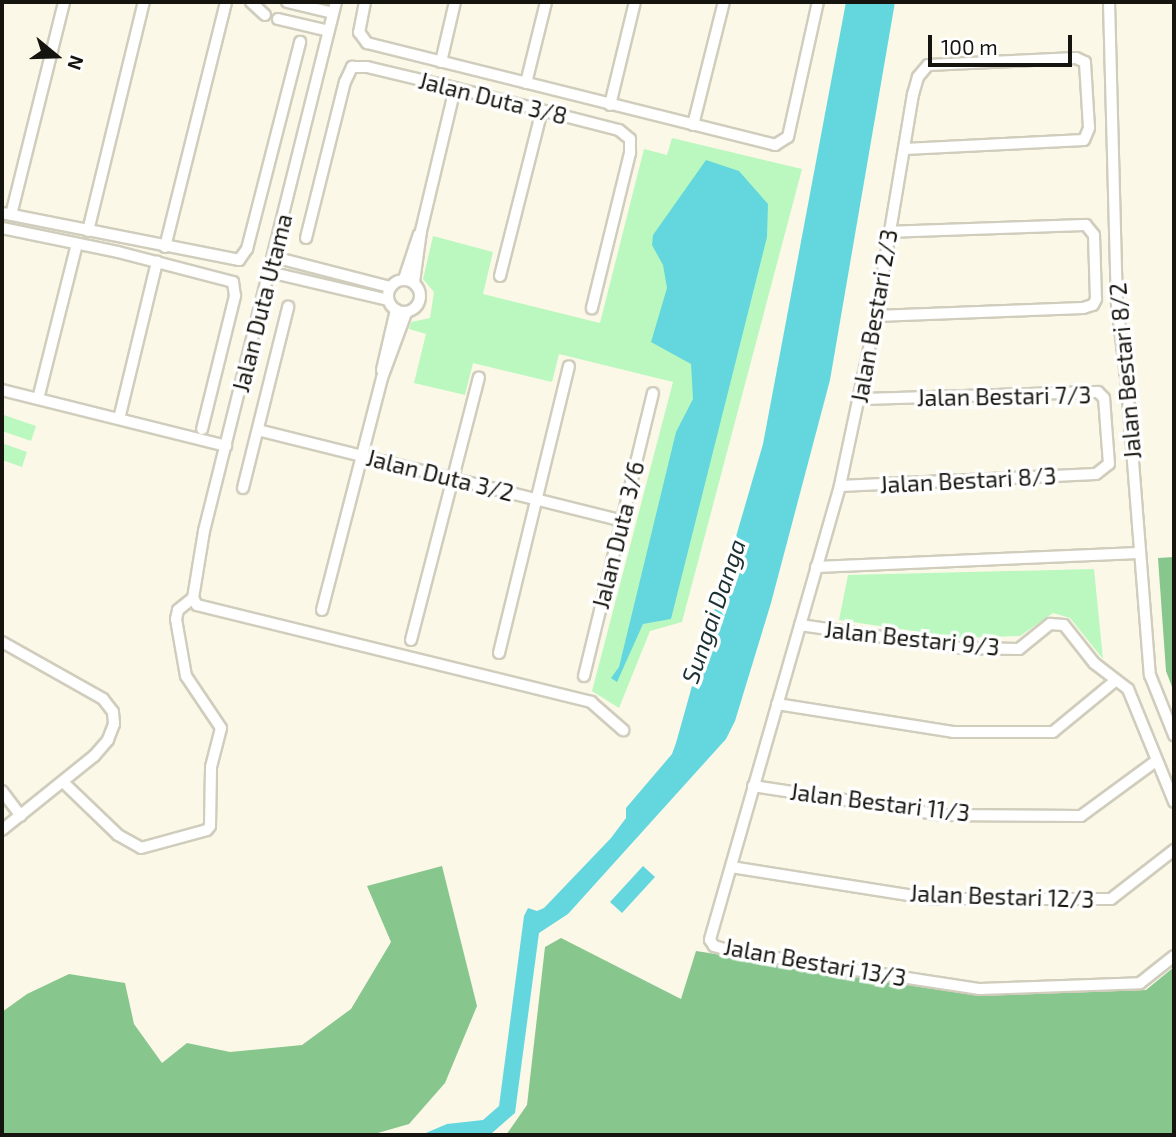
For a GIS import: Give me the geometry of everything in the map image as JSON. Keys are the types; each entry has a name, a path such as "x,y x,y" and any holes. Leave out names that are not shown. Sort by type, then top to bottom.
{"street":[{"path":"64,2 6,214 234,261 246,254 300,42"},
{"path":"88,231 144,2"},
{"path":"165,247 226,2"},
{"path":"251,2 265,15"},
{"path":"287,2 333,13"},
{"name":"Jalan Duta Utama","path":"63,782 118,835 141,848 207,830 211,826 211,767 221,728 186,676 177,616 180,608 195,601 204,531 336,2"},
{"path":"365,2 359,32 361,39 376,47 767,144 782,142 788,137 818,2"},
{"path":"441,62 456,2"},
{"path":"526,83 546,2"},
{"path":"610,105 635,2"},
{"path":"693,125 724,2"},
{"name":"Jalan Bestari 8/2","path":"1109,2 1117,304 1127,385 1139,553 1150,675 1174,735"},
{"path":"278,19 328,31"},
{"name":"Jalan Bestari 2/3","path":"816,567 840,486 860,398 918,77 928,65 1082,60 1087,67 1087,138 1079,141 905,149"},
{"name":"Jalan Duta 3/8","path":"306,238 345,82 352,67 367,67 454,88 619,130 631,139 630,153 592,308"},
{"path":"409,281 454,88"},
{"path":"500,276 542,110"},
{"path":"876,316 1083,308 1093,305 1097,293 1094,235 1086,225 890,232"},
{"path":"2,228 157,262 229,280 236,286 202,429"},
{"path":"38,399 77,244"},
{"path":"274,257 390,287 409,281"},
{"path":"119,419 157,262"},
{"path":"269,272 388,300 401,312"},
{"path":"401,312 416,308 421,297 409,281"},
{"path":"388,300 390,287"},
{"path":"243,488 288,307"},
{"path":"322,610 401,312"},
{"path":"499,653 569,366"},
{"path":"411,640 479,378"},
{"path":"2,390 226,446"},
{"name":"Jalan Bestari 7/3","path":"860,398 1098,392 1104,398 1109,458 1107,469 1096,474"},
{"name":"Jalan Duta 3/6","path":"584,676 653,393"},
{"name":"Jalan Duta 3/2","path":"258,430 622,521"},
{"name":"Jalan Bestari 8/3","path":"840,486 1096,474"},
{"path":"816,567 1139,553"},
{"name":"Jalan Bestari 13/3","path":"816,567 710,940 722,950 980,989 1140,983 1174,957"},
{"path":"195,601 591,702 623,730"},
{"name":"Jalan Bestari 9/3","path":"800,625 960,648 1019,649 1050,624 1057,623 1069,629 1094,663 1115,681"},
{"path":"2,642 103,699 113,712 114,724 108,740 63,782 2,830"},
{"path":"777,704 953,732 1053,732 1115,681 1128,689 1174,802"},
{"name":"Jalan Bestari 11/3","path":"753,786 943,815 1081,816 1156,761"},
{"path":"2,791 21,816"},
{"name":"Jalan Bestari 12/3","path":"731,867 932,899 1111,899 1174,850"}],"green space":[{"path":"672,138 802,169 682,622 650,631 619,708 592,691 673,382 559,354 552,382 473,363 465,395 414,383 426,334 409,329 411,322 430,318 434,292 423,279 433,236 493,252 483,294 600,323 644,149 667,155"},
{"path":"4,415 36,426 31,441 2,431"},
{"path":"2,443 27,452 22,467 2,460"},
{"path":"1174,557 1174,692 1166,671 1158,558"},
{"path":"1094,569 1103,659 1070,618 1053,613 1020,636 961,638 839,620 848,575"},
{"path":"442,866 477,1006 445,1083 409,1124 371,1135 2,1135 2,1012 27,994 69,974 125,983 134,1024 162,1063 187,1043 230,1052 302,1045 351,1009 391,942 367,886"},
{"path":"561,938 681,999 696,951 982,995 1146,990 1174,967 1174,1135 506,1135 527,1105 545,947"}],"water":[{"path":"846,2 895,2 830,380 771,603 735,721 726,739 568,914 539,933 515,1113 492,1133 421,1135 447,1124 483,1120 499,1106 524,916 528,908 537,911 544,908 611,838 626,818 626,808 672,754 708,629 707,624 714,612 763,444"},
{"path":"706,160 739,171 768,204 767,237 671,619 643,624 617,682 611,678 619,667 676,432 693,399 691,364 651,342 667,288 663,265 652,245 653,235"},
{"path":"643,866 655,877 622,913 610,902"}],"water label":[{"name":"Sungai Danga","path":"713,611"}]}
